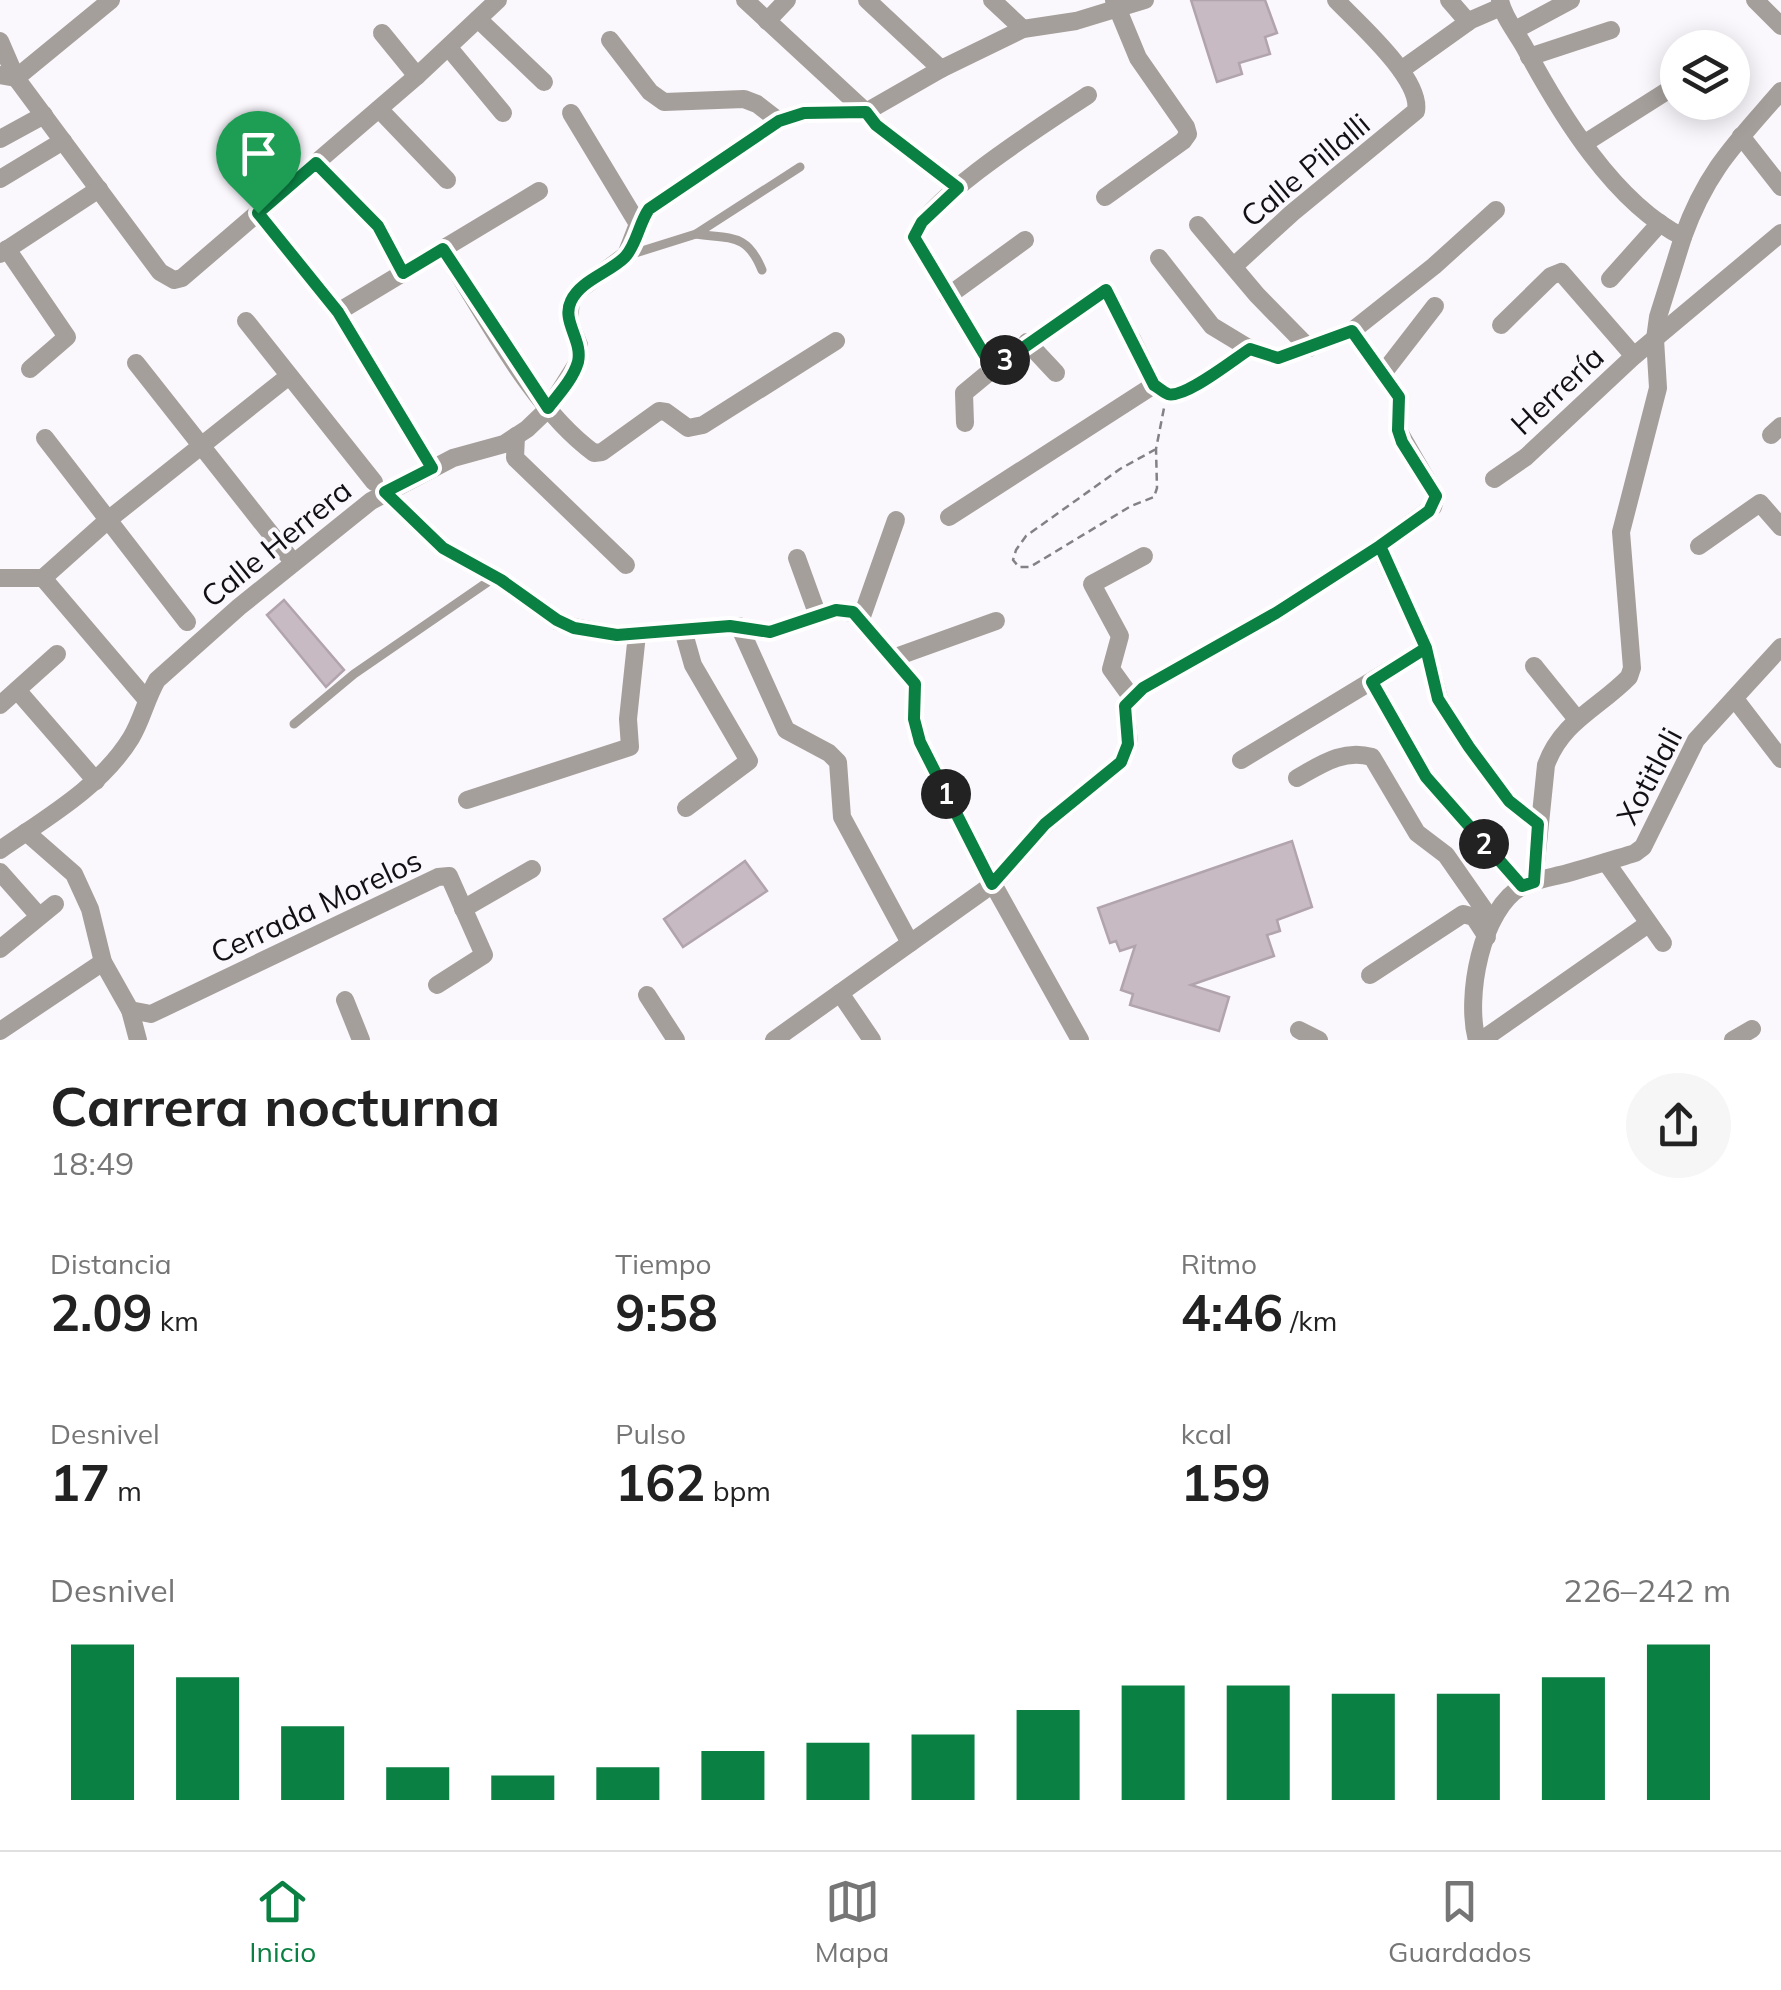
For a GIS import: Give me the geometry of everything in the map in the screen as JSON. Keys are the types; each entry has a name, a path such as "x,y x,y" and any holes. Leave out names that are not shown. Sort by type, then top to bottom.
{"street":[{"path":"8,76 112,0"},
{"path":"0,41 8,76 44,115 160,272 174,280 182,278 417,76 498,0"},
{"path":"745,0 876,125 958,188"},
{"path":"767,22 787,0"},
{"path":"867,0 941,68"},
{"path":"992,0 1023,29"},
{"path":"1336,0 1401,70 1468,22 1501,4 1559,109 1599,162 1660,224 1682,236"},
{"path":"1449,0 1468,22"},
{"path":"1515,30 1572,0"},
{"path":"1755,0 1781,26"},
{"path":"626,256 638,224 649,209 779,121 804,113 866,112 941,68 1023,29 1076,22 1128,3 1138,58 1188,134 1106,197"},
{"path":"478,19 544,82"},
{"path":"1530,57 1611,30"},
{"path":"382,34 417,76"},
{"path":"610,40 650,92 664,102 744,100 757,104 779,121"},
{"path":"449,48 503,113"},
{"name":"Calle Pillalli","path":"1234,266 1292,213 1412,116 1417,99 1401,70"},
{"path":"1648,924 1479,1040 1472,1022 1472,994 1490,929 1506,900 1528,884 1552,748 1576,718 1630,677 1620,532 1658,388 1658,318 1682,236 1702,187 1740,136 1781,91"},
{"path":"993,369 914,237 922,222 958,188 1088,95"},
{"path":"1585,143 1660,95"},
{"path":"378,108 447,180"},
{"path":"571,113 638,224"},
{"path":"0,139 44,115"},
{"path":"1740,136 1781,187"},
{"path":"0,179 63,142"},
{"path":"316,163 378,226 403,273"},
{"path":"30,369 67,337 4,251 99,189"},
{"path":"338,312 540,191"},
{"path":"1159,258 1212,326 1250,349 1278,358 1352,331 1496,210"},
{"path":"258,213 338,312 432,468"},
{"path":"1198,224 1257,295 1309,348"},
{"path":"1610,279 1660,224"},
{"name":"Herrería","path":"1494,479 1526,457 1634,356 1781,233"},
{"path":"948,296 1025,240"},
{"path":"443,249 548,408 590,450 602,452 652,413 666,412 688,428 703,425 836,341"},
{"name":"Calle Herrera","path":"0,850 96,781 134,734 157,680 380,487 453,458 504,444 548,408 578,362 578,345 569,320 571,301 578,291 626,256"},
{"path":"1501,325 1551,276 1561,272 1634,356"},
{"path":"965,423 964,394 1027,342 1106,290"},
{"path":"1384,372 1435,306"},
{"path":"246,321 380,487 443,548 557,620 574,628 617,635 739,626 770,632 845,609 861,619 915,684 914,719 920,742 1072,1037"},
{"path":"774,1040 992,884 1045,824 1121,762 1128,744 1125,706 1143,688 1276,613 1429,511 1436,501 1398,430 1399,397 1352,331"},
{"path":"1132,339 1160,389 1177,394 1250,349"},
{"path":"1027,342 1056,372"},
{"path":"136,363 293,562"},
{"path":"0,578 43,578 108,520 289,376"},
{"path":"949,517 1160,389"},
{"path":"516,436 516,458 626,565"},
{"path":"45,438 187,622"},
{"path":"1699,546 1760,504 1781,527"},
{"path":"861,619 896,520"},
{"path":"1380,546 1426,648 1438,699 1509,801 1538,824"},
{"path":"1132,698 1110,669 1120,636 1092,584 1144,556"},
{"path":"796,558 818,616"},
{"path":"43,578 146,699"},
{"path":"893,658 996,621"},
{"path":"739,626 786,730 838,762 842,818 910,943"},
{"path":"683,630 693,665 749,761 686,808"},
{"path":"467,800 630,747 628,719 637,634"},
{"name":"Xotitlali","path":"1528,884 1635,853 1643,847 1690,748 1781,647"},
{"path":"1241,760 1426,648"},
{"path":"0,705 57,654"},
{"path":"1534,666 1576,718"},
{"path":"1372,682 1426,777 1528,884"},
{"path":"16,690 96,781"},
{"path":"1735,699 1781,759"},
{"path":"1297,778 1332,759 1356,753 1372,757 1417,833 1446,856 1490,929"},
{"path":"26,832 74,874 90,908 103,962 130,1010 138,1040"},
{"path":"1606,862 1663,943"},
{"path":"464,909 532,869"},
{"path":"0,872 38,916"},
{"name":"Cerrada Morelos","path":"130,1010 150,1014 438,877 449,876 484,955 437,985"},
{"path":"0,948 55,904"},
{"path":"1370,976 1463,914 1490,929"},
{"path":"0,1031 103,962"},
{"path":"840,992 872,1040"},
{"path":"647,995 676,1040"},
{"path":"346,1000 361,1040"},
{"path":"1299,1030 1319,1040"},
{"path":"1733,1040 1752,1030"}],"lane":[{"path":"626,256 696,234 800,167"},
{"path":"696,234 748,243 762,270"},
{"path":"294,724 354,674 495,578"}],"path":[{"path":"1106,290 1132,339"},
{"path":"1156,449 1026,536 1013,560 1018,567 1030,567 1131,506 1154,497 1158,488 1160,389"}],"building":[{"path":"1191,0 1265,0 1277,33 1265,37 1270,54 1239,63 1242,74 1217,82"},
{"path":"284,600 344,670 326,687 267,615"},
{"path":"1292,841 1312,907 1277,920 1280,931 1267,935 1274,956 1191,985 1229,997 1219,1031 1130,1005 1133,994 1121,990 1135,946 1120,951 1116,941 1110,943 1098,908"},
{"path":"745,861 767,891 683,947 664,919"}],"route":[{"path":"258,213 316,163 378,226 403,273 443,249 548,408 578,362 578,345 569,320 571,301 578,291 626,256 638,224 649,209 779,121 804,113 866,112 876,125 958,188 922,222 914,237 993,369 1106,290 1154,385 1166,394 1177,394 1194,386 1250,349 1278,358 1352,331 1399,397 1398,430 1402,442 1436,496 1429,511 1380,546 1400,596 1426,648 1372,682 1426,777 1522,886 1534,882 1538,824 1509,801 1438,699 1426,648 1380,546 1276,613 1143,688 1125,706 1128,744 1121,762 1045,824 992,884 920,742 914,719 915,684 853,612 836,610 770,632 730,626 601,633 557,620 501,580 443,548 385,492 432,468 338,312 258,213"}]}
